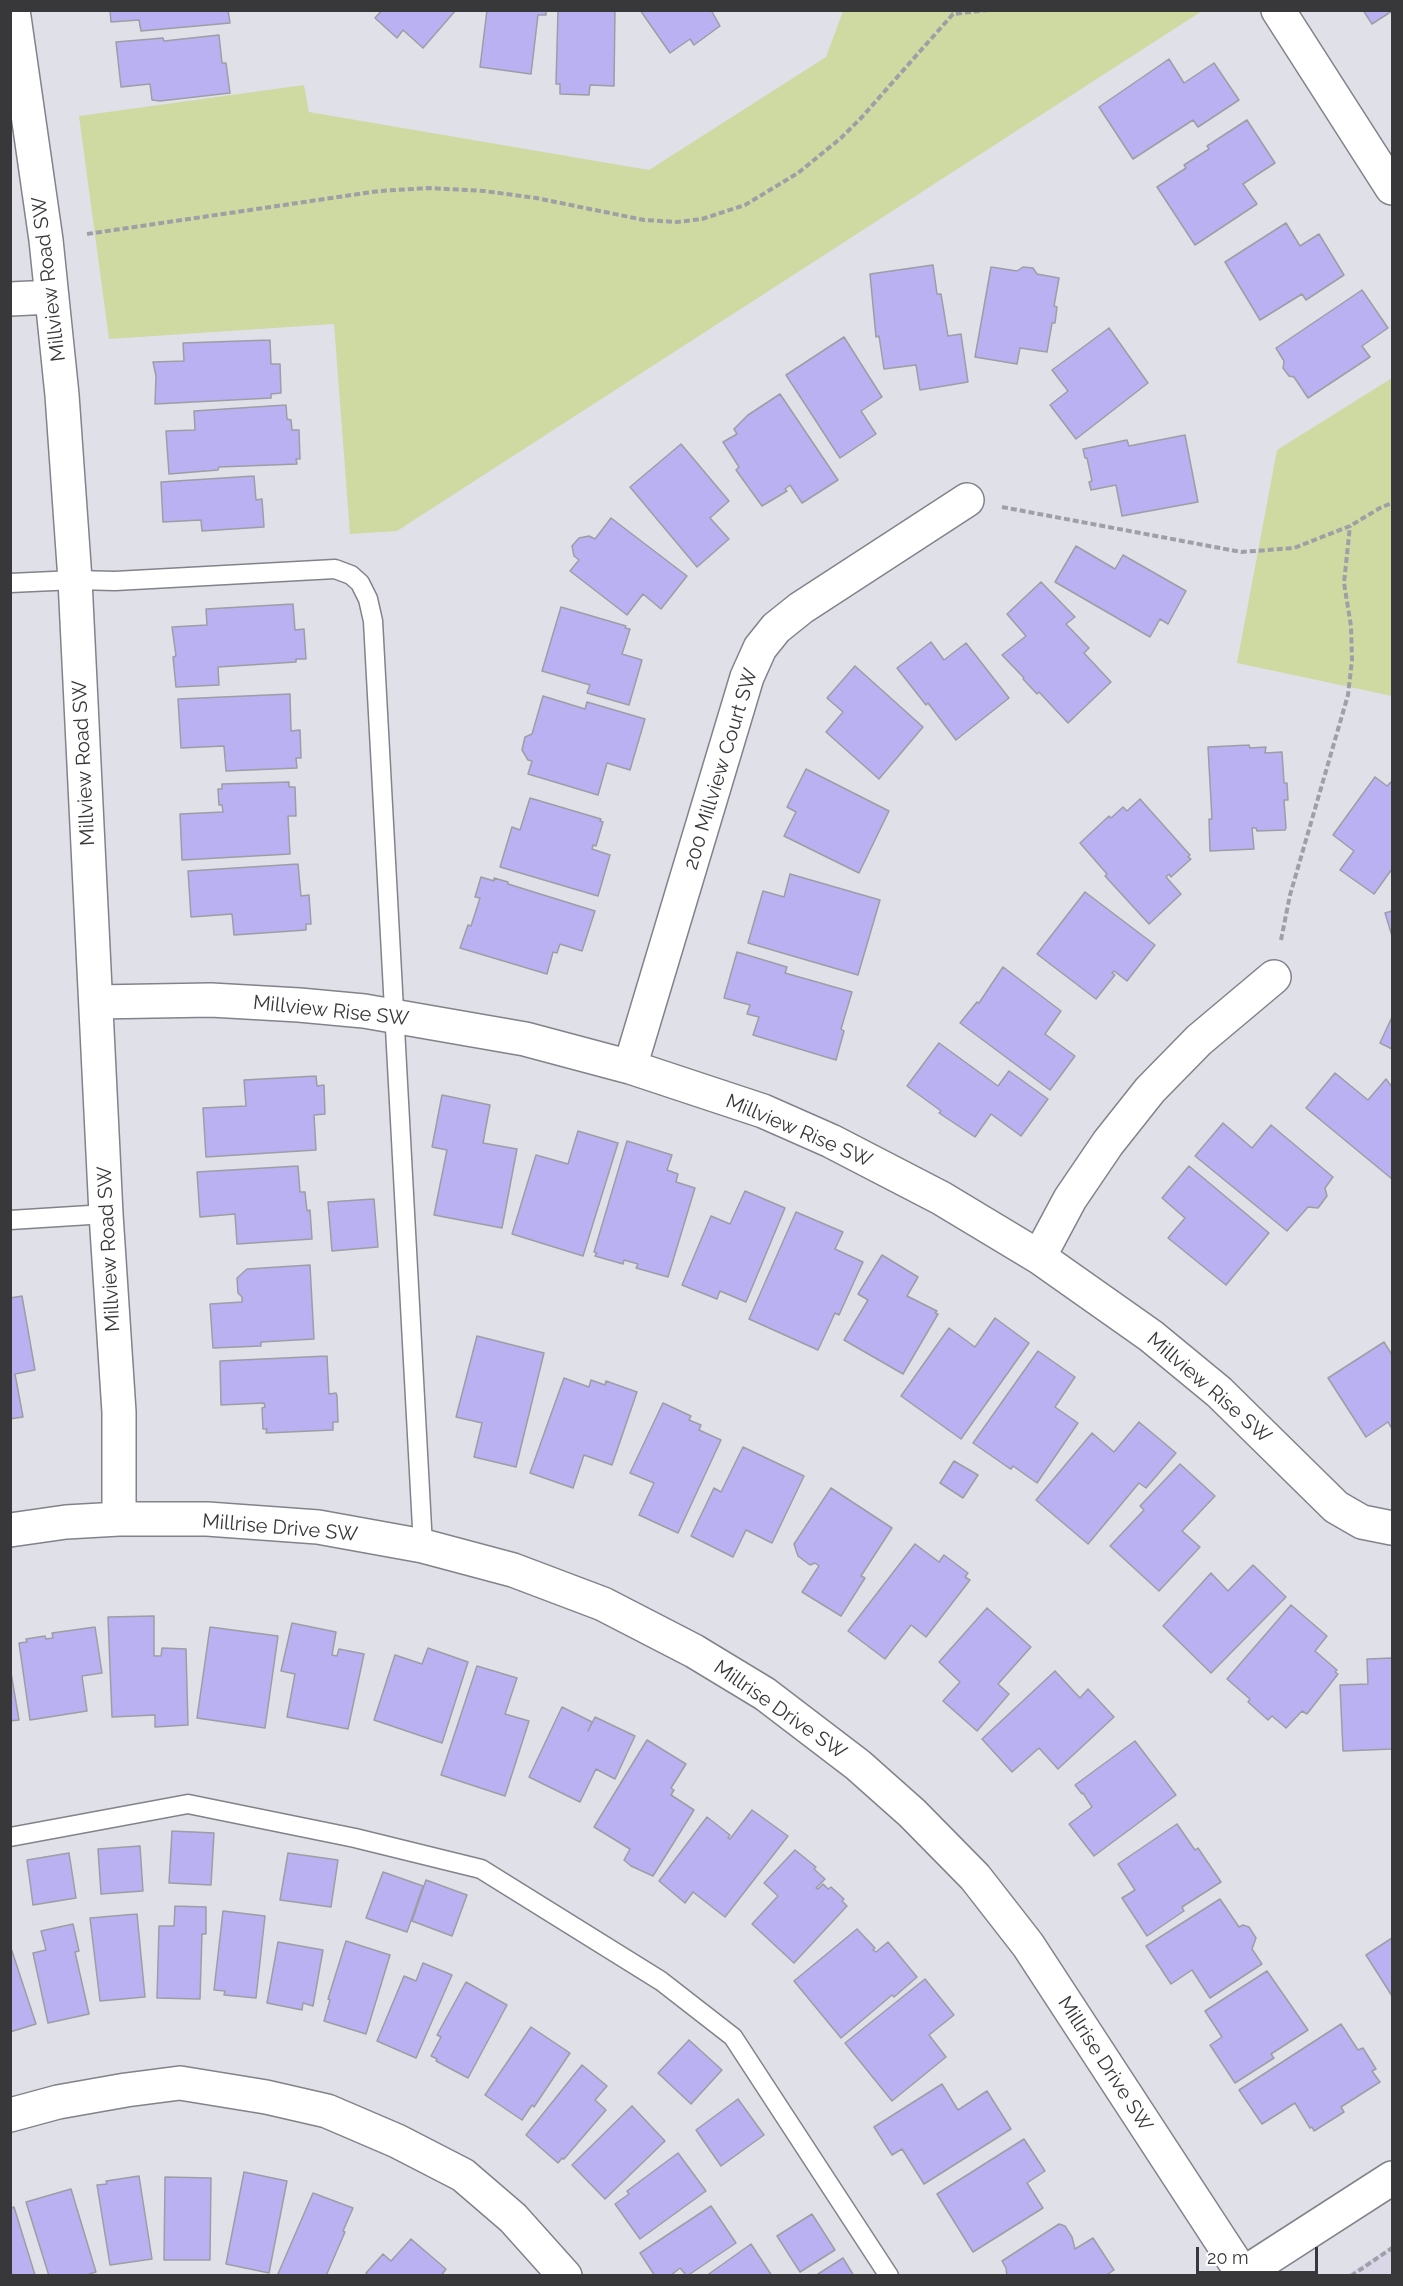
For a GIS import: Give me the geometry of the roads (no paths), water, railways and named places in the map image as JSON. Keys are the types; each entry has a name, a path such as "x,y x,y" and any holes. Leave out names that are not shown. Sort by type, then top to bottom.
{"street":[{"name":"Millview Road SW","path":"13,10 26,90 52,297 62,395 75,580 106,1214 119,1412 119,1519"},
{"path":"1278,10 1392,188"},
{"path":"10,299 52,297"},
{"name":"200 Millview Court SW","path":"630,1067 747,677 760,648 776,628 801,608 968,500"},
{"path":"1039,1257 1070,1199 1108,1143 1150,1090 1199,1040 1274,976"},
{"name":"Millview Rise SW","path":"96,1002 246,1002 310,1006 394,1016 525,1039 630,1067 764,1111 831,1141 941,1198 1039,1257 1151,1336 1219,1392 1336,1507 1362,1522 1392,1528"},
{"name":"Millrise Drive SW","path":"10,1530 66,1522 119,1519 207,1519 318,1527 423,1546 513,1570 603,1604 694,1651 765,1694 858,1765 912,1813 975,1877 1028,1946 1244,2275"},
{"path":"10,2115 58,2102 180,2083 327,2110 397,2141 463,2175 513,2218 565,2276"},
{"path":"1244,2275 1392,2178"}],"lane":[{"path":"10,583 115,581 335,569 351,575 360,582 368,598 373,621 423,1546"},
{"path":"10,1220 106,1214"},
{"path":"10,1837 188,1804 355,1838 481,1869 661,1981 733,2037 889,2276"}]}
